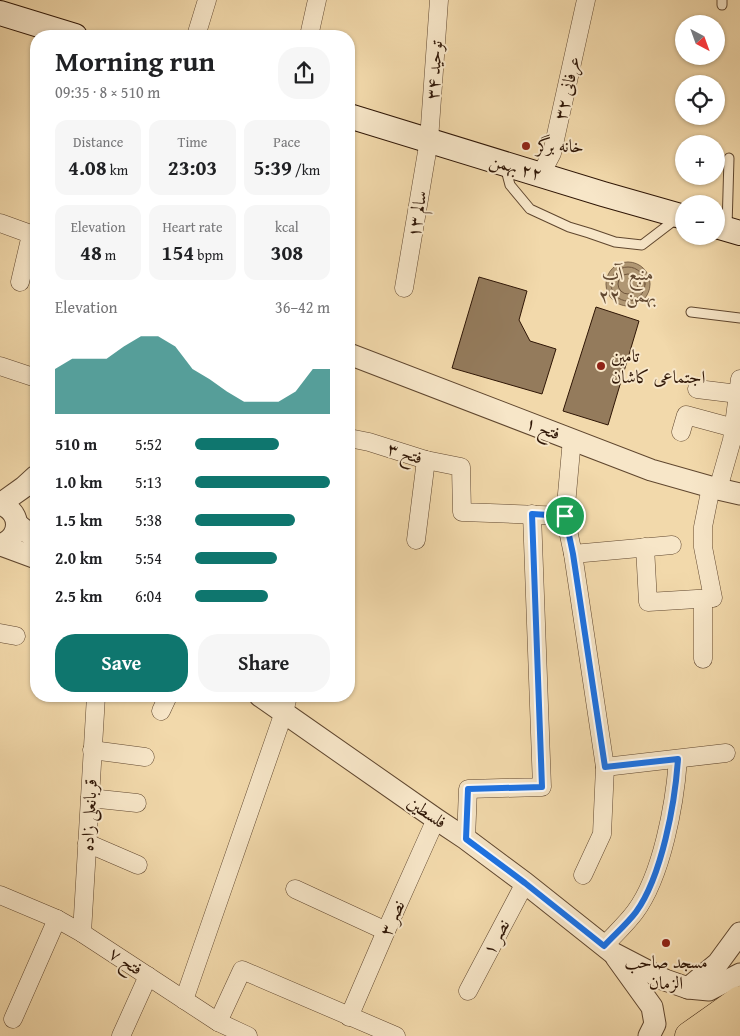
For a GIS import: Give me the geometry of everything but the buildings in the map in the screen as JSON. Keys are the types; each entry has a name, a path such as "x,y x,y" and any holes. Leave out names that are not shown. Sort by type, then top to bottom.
{"highway":[{"path":"689,1036 740,1000"},
{"path":"726,1036 740,1028"}],"main road":[{"path":"0,13 55,30"},
{"name":"٢٢ بهمن","path":"355,118 603,194 675,214"}],"street":[{"path":"198,30 207,0"},
{"path":"310,30 317,0"},
{"name":"توحید ۳۴","path":"429,140 439,0"},
{"name":"عرفانی ۳۲","path":"541,174 552,153 586,0"},
{"name":"سالم ۱۳","path":"404,288 429,140"},
{"path":"0,223 30,234"},
{"path":"20,282 30,248"},
{"name":"فتح ۱","path":"355,356 652,470 740,494"},
{"path":"0,366 30,376"},
{"path":"645,547 648,602 713,598 703,547 703,527 732,440 739,386 697,389"},
{"path":"681,432 686,415 734,428"},
{"name":"فتح ۳","path":"355,439 426,460 461,467 462,512 532,514"},
{"path":"572,439 565,516 573,554 604,760 602,834 583,875"},
{"path":"416,540 426,460"},
{"path":"30,482 0,504 10,509 16,521 30,534"},
{"path":"1,545 13,537 16,531 16,521 30,496"},
{"path":"466,839 468,789 542,787 532,514 565,516"},
{"path":"1,545 30,556"},
{"path":"573,554 672,545"},
{"path":"703,599 703,659"},
{"name":"قربانعلی زاده","path":"82,933 96,702"},
{"path":"184,1000 286,704"},
{"name":"فلسطین","path":"286,704 436,819 525,883 608,949 665,980 688,988 709,990 740,974"},
{"path":"92,750 144,757"},
{"path":"604,760 678,759 726,753"},
{"path":"608,949 636,912 654,876 670,821 677,779 678,759"},
{"path":"90,798 137,803"},
{"name":"نصر ۳","path":"349,1016 436,819"},
{"path":"87,843 138,865"},
{"name":"نصر ۱","path":"468,991 525,883"},
{"path":"295,889 386,931"},
{"name":"فتح ۷","path":"0,895 57,919 82,933 184,1000 222,1028 248,1036"},
{"path":"13,1019 57,919"},
{"path":"688,988 718,963 740,933"},
{"name":"فلسطین","path":"608,949 652,1007 655,1024 649,1036"},
{"path":"222,1028 242,970 396,1036"},
{"path":"120,1036 148,976"}],"lane":[{"path":"728,229 729,158"},
{"path":"504,164 510,184 530,209 568,227 615,242 642,245 675,221"},
{"path":"691,312 740,318"}],"water":[{"name":"منبع آب ۲۲ بهمن","path":"628,262 640,266 646,272 650,284 646,296 640,302 628,306 616,302 610,296 606,284 610,272 616,266"}],"place":[{"name":"خانه برگر","path":"526,146"},
{"name":"تامین اجتماعی کاشان","path":"601,366"},
{"name":"مسجد صاحب الزمان","path":"666,943"}],"route":[{"path":"532,514 565,516 573,554 605,767 678,759 677,779 670,821 649,889 636,912 604,946 466,839 468,789 542,787 532,514"}]}
